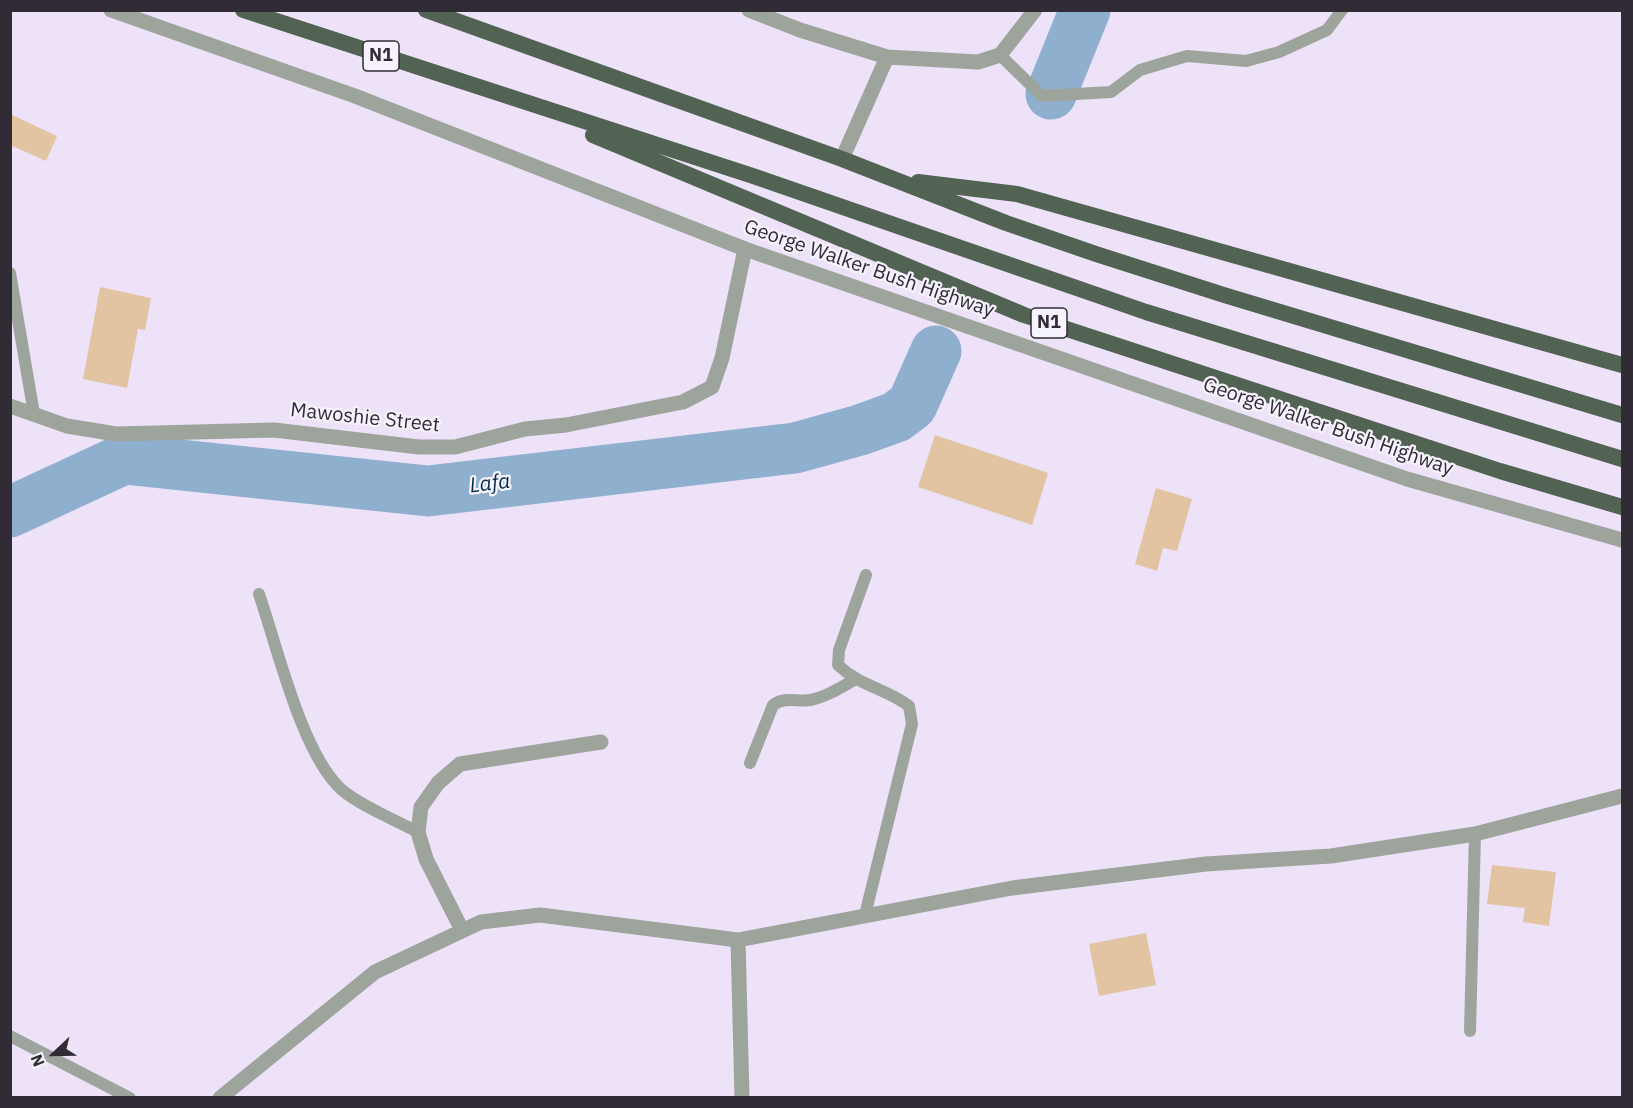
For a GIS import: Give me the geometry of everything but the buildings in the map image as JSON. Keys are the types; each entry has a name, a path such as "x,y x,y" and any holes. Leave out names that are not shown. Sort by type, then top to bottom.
{"highway":[{"name":"N1","path":"243,10 764,180 1146,312 1623,459"},
{"path":"426,10 842,159 1006,223 1214,292 1623,415"},
{"name":"N1","path":"492,93 1024,315 1500,471 1623,507"},
{"path":"890,179 1017,194 1623,365"}],"street":[{"name":"George Walker Bush Highway","path":"111,10 355,96 745,249 1407,478 1623,540"},
{"path":"749,10 800,30 886,57 978,62 1000,55 1035,10"},
{"path":"842,159 886,57"},
{"name":"Mawoshie Street","path":"10,406 67,426 116,434 274,430 419,447 456,447 525,429 566,425 683,402 712,387 722,358 745,249"},
{"path":"462,930 426,860 418,832 421,807 438,783 460,764 601,742"},
{"path":"220,1098 375,972 481,922 540,915 738,940 1012,888 1206,864 1331,856 1475,834 1623,796"},
{"path":"738,940 742,1098"}],"lane":[{"path":"1000,55 1042,96 1111,92 1140,70 1187,56 1246,61 1279,52 1327,30 1342,10"},
{"path":"10,273 34,414"},
{"path":"866,575 839,650 838,665 854,680 897,697 909,706 912,724 866,915"},
{"path":"259,594 309,742 324,770 343,790 418,832"},
{"path":"750,763 773,705 779,700 807,701 820,698 854,680"},
{"path":"1470,1031 1475,834"},
{"path":"10,1036 130,1098"}],"waterway":[{"path":"1051,94 1085,10"},
{"name":"Lafa","path":"10,512 124,459 428,491 795,448 860,430 896,417 912,405 936,351"}]}
